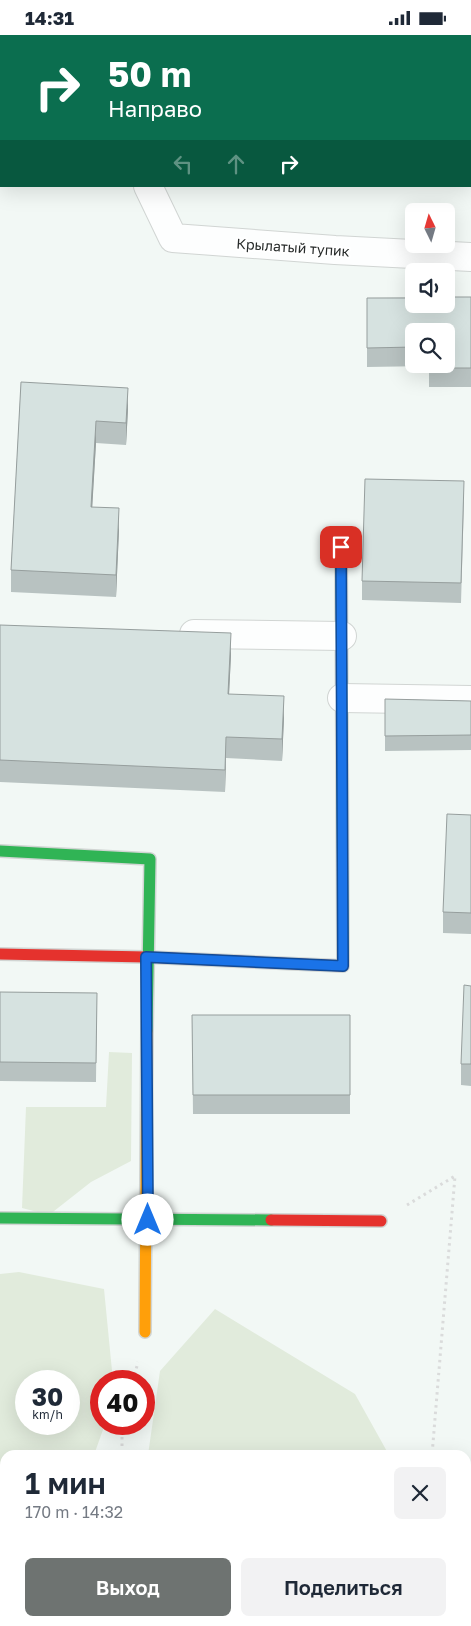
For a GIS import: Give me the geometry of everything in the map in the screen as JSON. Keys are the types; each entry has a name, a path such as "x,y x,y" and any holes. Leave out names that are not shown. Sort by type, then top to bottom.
{"street":[{"name":"Крылатый тупик","path":"148,187 173,238 335,250 471,257"},
{"path":"0,954 146,957 343,966 341,547"},
{"path":"166,633 342,636"},
{"path":"342,698 471,699"},
{"path":"0,851 150,859 146,957 148,1220 145,1332"},
{"path":"0,1218 381,1221"}],"path":[{"path":"381,1221 455,1176 432,1450"},
{"path":"122,1435 122,1450"}],"green space":[{"path":"109,1052 132,1053 131,1161 91,1182 49,1215 22,1208 26,1107 106,1107"},
{"path":"19,1272 104,1289 112,1370 90,1370 90,1435 101,1435 96,1450 0,1450 0,1274"},
{"path":"215,1309 355,1394 386,1450 149,1450 151,1435 155,1435 155,1406 160,1371"}],"building":[{"path":"455,297 471,297 471,368 455,368 455,323 405,323 405,347 367,348 367,298 405,298 405,313 455,313"},
{"path":"21,382 128,388 126,423 96,421 91,507 119,508 116,575 11,570"},
{"path":"365,479 464,481 461,583 362,581"},
{"path":"0,625 231,633 228,694 284,696 282,739 226,737 225,770 0,760"},
{"path":"385,699 471,701 471,735 385,736"},
{"path":"447,814 471,815 471,913 443,912"},
{"path":"464,985 471,986 471,1064 461,1064"},
{"path":"0,992 97,993 96,1063 0,1062"},
{"path":"192,1015 350,1015 350,1095 193,1095"}],"traffic: fast":[{"path":"341,547 343,961"},
{"path":"0,851 150,859 147,1031"},
{"path":"0,1218 271,1220"}],"traffic: slow":[{"path":"145,1332 147,1031"}],"traffic: jam":[{"path":"0,954 146,957 343,966 343,961"},
{"path":"271,1220 381,1221"}],"route":[{"path":"148,1220 146,957 343,966 341,547"}]}
